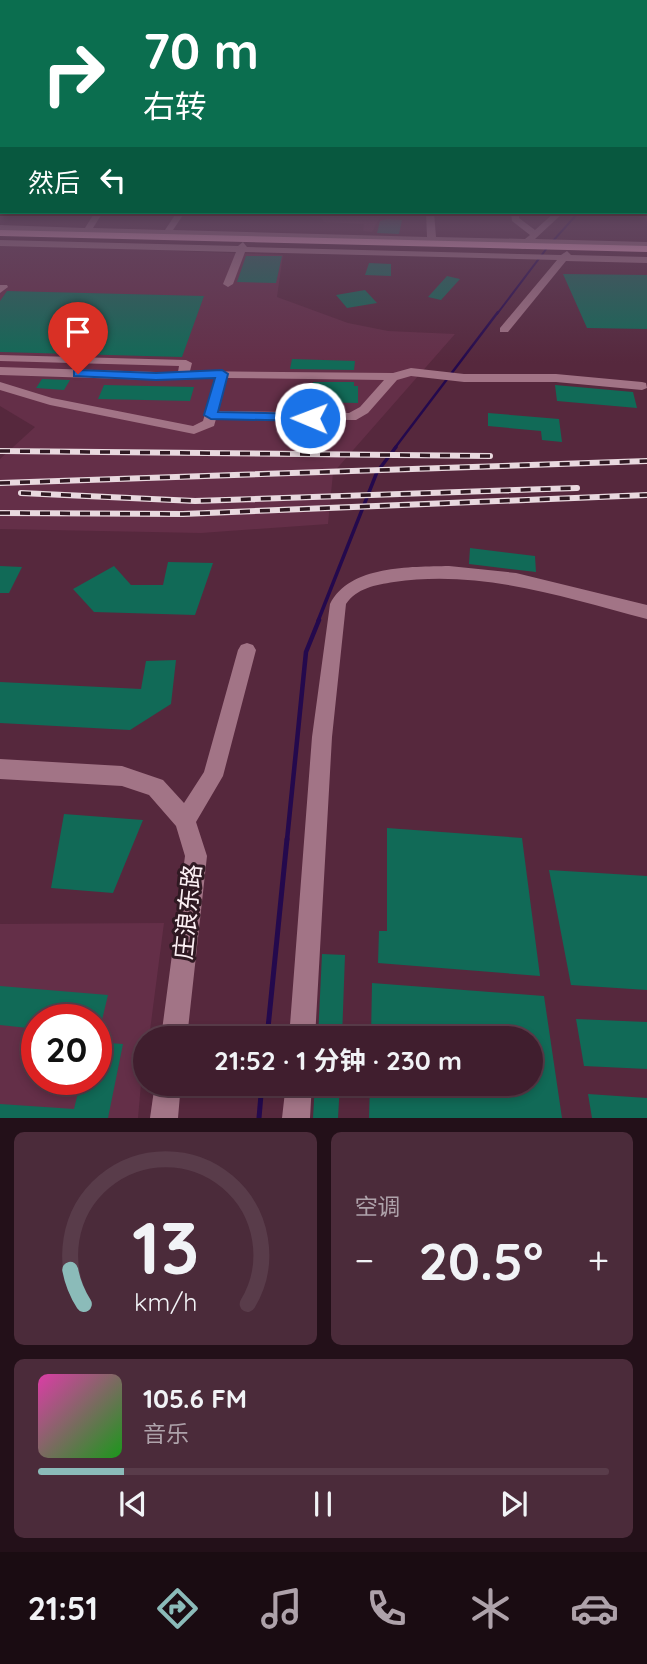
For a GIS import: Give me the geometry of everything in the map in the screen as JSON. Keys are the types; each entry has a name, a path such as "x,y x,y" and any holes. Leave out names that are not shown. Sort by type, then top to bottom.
{"street":[{"path":"228,284 238,259"},
{"path":"504,330 558,259"},
{"path":"0,358 186,363 183,374"},
{"path":"0,371 393,377 411,372 464,378 556,378 642,386"},
{"path":"0,386 50,401 187,430 205,426 211,415 222,374"},
{"path":"211,415 351,417 364,410 393,377"},
{"path":"303,1026 322,737 338,604 344,593 359,584 403,574 459,573 522,581 647,612"},
{"path":"185,820 214,776 247,650"},
{"name":"庄浪东路","path":"0,769 122,776 156,788 185,820 196,856 175,1026"},
{"path":"164,1118 167,1096"},
{"path":"296,1118 298,1096"}],"shaded area":[{"path":"0,259 282,259 277,297 348,323 388,331 455,334 333,473 328,524 201,533 0,529 0,459 35,427 0,406"},
{"path":"164,923 151,1026 133,1026 133,1096 140,1096 138,1118 0,1118 0,924"}],"building":[{"path":"245,259 281,259 276,283 237,282"},
{"path":"369,263 391,264 391,276 365,275"},
{"path":"563,274 647,275 647,329 587,328"},
{"path":"447,276 460,279 441,300 428,297"},
{"path":"365,290 377,303 347,308 336,295"},
{"path":"7,291 204,296 182,357 0,352 0,301"},
{"path":"292,359 355,361 354,370 290,369"},
{"path":"42,379 70,380 64,390 36,388"},
{"path":"313,382 354,382 354,386 358,386 358,403 311,402"},
{"path":"104,385 194,387 190,401 98,399"},
{"path":"555,385 633,392 637,408 557,401"},
{"path":"488,413 559,419 562,442 542,440 541,431 488,426"},
{"path":"288,423 334,424 333,434 286,432"},
{"path":"470,548 535,556 536,572 469,564"},
{"path":"168,562 213,563 195,615 94,612 73,589 114,566 131,585 163,585"},
{"path":"0,566 22,567 9,593 0,593"},
{"path":"176,660 171,704 130,730 0,723 0,682 141,689 146,661"},
{"path":"64,814 143,820 113,893 51,888"},
{"path":"387,828 522,838 540,976 378,963 379,931 387,931"},
{"path":"549,870 647,876 647,990 571,985"},
{"path":"322,954 345,955 342,1026 319,1026"},
{"path":"372,983 544,996 562,1118 369,1118 370,1096 543,1096 543,1026 371,1026"},
{"path":"0,986 108,995 106,1004 21,1004 21,1027 0,1025"},
{"path":"576,1019 647,1022 647,1069 584,1066"},
{"path":"112,1043 123,1044 108,1118 0,1118 0,1104 74,1109 77,1095 112,1095"},
{"path":"588,1094 647,1098 647,1118 592,1118"},
{"path":"314,1096 339,1096 338,1118 313,1118"}],"waterway":[{"path":"497,314 539,259"},
{"path":"394,449 498,312"},
{"path":"318,621 377,472 396,447"},
{"path":"287,840 306,652 319,620"},
{"path":"268,1026 287,839"},
{"path":"259,1118 261,1096"}],"railway":[{"path":"0,451 490,456"},
{"path":"0,483 647,461"},
{"path":"21,493 195,501 577,488"},
{"path":"0,513 183,514 647,495"}],"route":[{"path":"78,374 222,374 211,415 310,418"}]}
